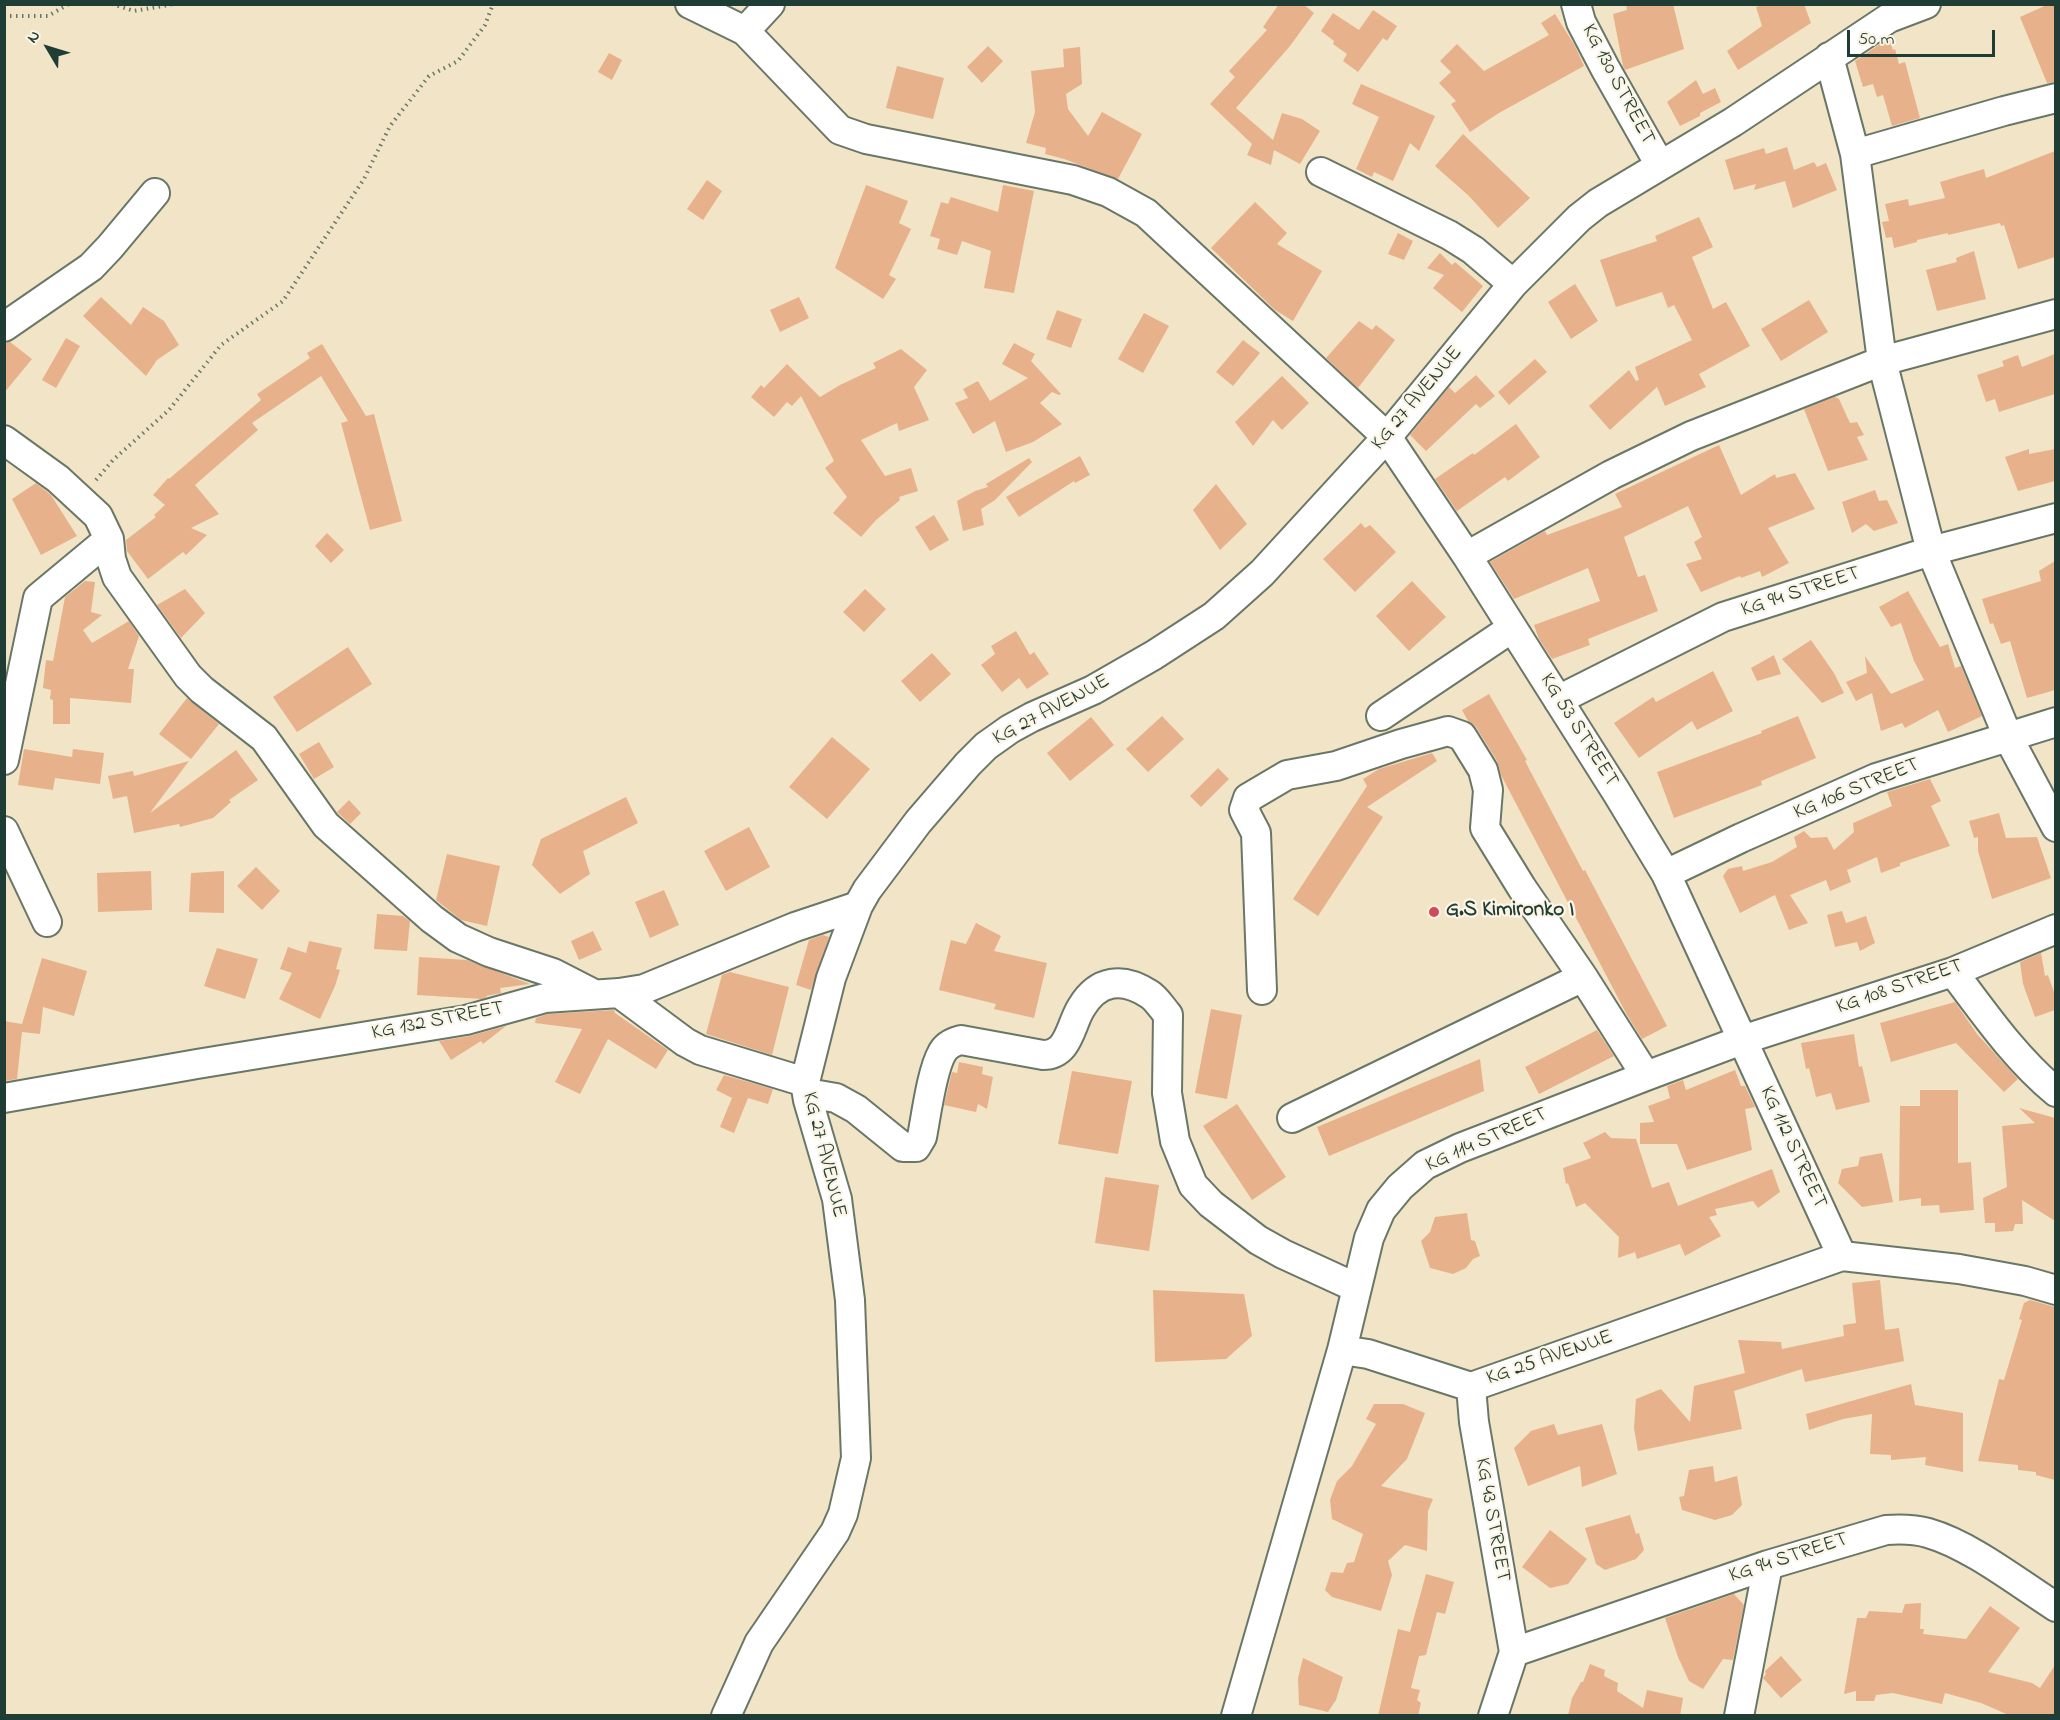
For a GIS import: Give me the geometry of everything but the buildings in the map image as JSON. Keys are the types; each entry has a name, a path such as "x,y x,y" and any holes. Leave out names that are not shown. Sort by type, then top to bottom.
{"street":[{"path":"690,4 745,31 770,4"},
{"name":"KG 130 STREET","path":"1576,4 1581,22 1600,59 1660,165"},
{"name":"KG 27 AVENUE","path":"726,1716 759,1643 835,1532 843,1514 856,1458 850,1300 838,1210 806,1088 831,978 858,906 867,890 918,822 986,746 1032,717 1093,690 1154,655 1214,616 1262,573 1387,437 1513,284 1579,218 1591,208 1733,122 1829,57 1886,11 1926,4"},
{"name":"KG 53 STREET","path":"745,31 840,130 866,139 1073,180 1108,192 1146,213 1387,437 1467,556 1666,874 1742,1040"},
{"path":"1829,57 1855,154 1882,361 1931,551 2008,737 2055,827"},
{"path":"1855,154 2055,98"},
{"path":"1321,172 1473,250 1513,284"},
{"path":"4,327 91,267 111,247 155,193"},
{"path":"1467,556 1611,475 1691,436 1882,361 2055,314"},
{"path":"4,440 58,479 90,507 104,526 110,539 111,559 117,577 188,676 202,690 264,738 326,825 432,919 458,938 489,952 606,993 700,1050 836,1098 856,1109 903,1147 916,1147 922,1137 937,1065 946,1047 961,1040 1053,1055 1068,1038 1081,1007 1098,989 1113,982 1128,984 1150,994 1168,1015 1167,1093 1175,1141 1193,1185 1211,1204 1258,1240 1357,1288"},
{"name":"KG 94 STREET","path":"1558,700 1724,617 1931,551 2055,518"},
{"path":"4,760 38,598 110,539"},
{"path":"1380,716 1512,628"},
{"name":"KG 106 STREET","path":"1666,874 1876,777 2055,722"},
{"path":"1262,990 1256,833 1244,810 1248,798 1287,775 1336,766 1448,731 1462,736 1483,770 1488,790 1485,828 1646,1076"},
{"path":"4,831 47,922"},
{"name":"KG 132 STREET","path":"4,1098 466,1020 545,998 606,993 652,986 795,927 858,906"},
{"name":"KG 108 STREET","path":"1742,1040 1953,972 2055,929"},
{"path":"1953,972 2026,1066 2055,1092"},
{"path":"1292,1118 1583,977"},
{"name":"KG 114 STREET","path":"1342,1350 1369,1238 1381,1210 1400,1187 1425,1165 1460,1148 1742,1040"},
{"name":"KG 112 STREET","path":"1742,1040 1842,1256"},
{"name":"KG 25 AVENUE","path":"1342,1350 1368,1354 1471,1387 1842,1256 1959,1269 2025,1281 2055,1290"},
{"path":"1236,1716 1342,1350"},
{"name":"KG 43 STREET","path":"1471,1387 1474,1422 1514,1653"},
{"name":"KG 94 STREET","path":"1514,1653 1768,1565 1886,1530 1905,1529 1927,1533 1959,1545 2055,1607"},
{"path":"1739,1716 1768,1565"},
{"path":"1493,1716 1514,1653"}],"path":[{"path":"4,16 48,16 69,4"},
{"path":"112,4 134,11 174,4"},
{"path":"96,480 113,460 169,410 221,345 283,301 359,188 390,126 429,76 458,61 484,25 493,4"}],"place":[{"name":"G.S Kimironko I","path":"1434,912"}]}
